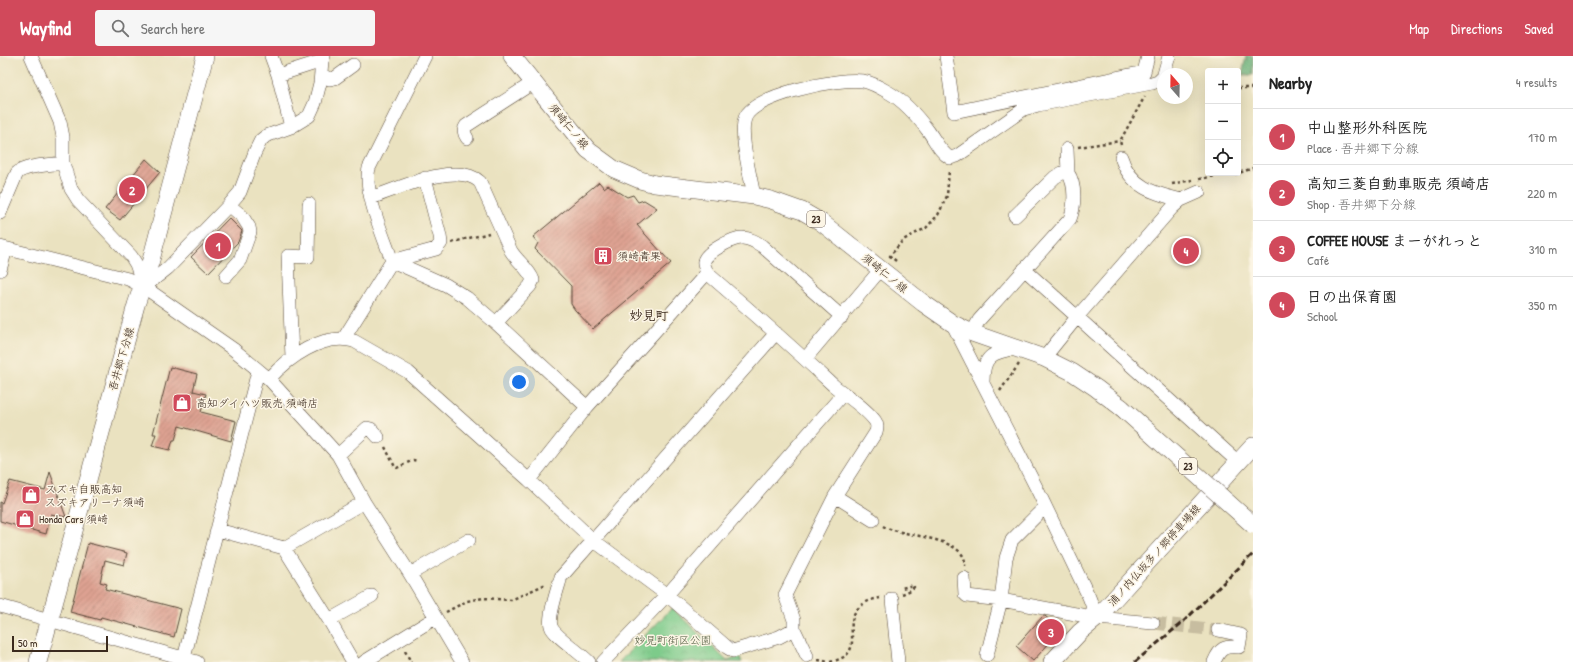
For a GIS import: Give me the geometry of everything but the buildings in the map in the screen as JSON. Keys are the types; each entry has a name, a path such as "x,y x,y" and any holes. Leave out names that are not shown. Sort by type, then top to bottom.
{"main road":[{"name":"吾井郷下分線","path":"38,662 136,305 144,287 205,56"},
{"name":"須崎仁ノ線","path":"512,56 588,150 614,169 640,180 655,184 754,196 771,200 802,211 821,222 923,303 952,323 1019,354 1044,358 1072,372 1096,388 1122,408 1253,525"},
{"name":"浦ノ内仏坂多ノ郷停車場線","path":"1052,662 1080,632 1097,618 1253,446"}],"street":[{"path":"31,56 60,122 63,138 64,164 71,189 78,200 118,241 136,264 144,287"},
{"path":"270,56 278,75 291,127"},
{"path":"425,56 369,168 368,182 371,198 392,260 446,285 467,298 587,407"},
{"path":"946,56 954,112 1144,72 1148,56"},
{"path":"1165,68 1169,56"},
{"path":"144,287 168,268 240,192 261,140 266,136 291,127 309,116 313,109 321,75 323,58 278,75"},
{"path":"321,75 330,79 335,78 353,65"},
{"path":"754,196 745,147 745,118 753,107 768,100 811,85 835,81 864,81 888,92 905,105 921,122 944,154 950,158 957,156 1024,109 1157,81"},
{"path":"467,138 464,132 466,126 534,82"},
{"path":"972,333 979,320 1070,220 1073,211 1074,194 1072,179 1068,173 1067,148"},
{"path":"1121,157 1127,172 1133,180 1148,189 1181,200"},
{"path":"0,213 17,173 20,170 64,164"},
{"path":"1015,216 1055,177 1062,173 1068,173"},
{"path":"371,198 431,176 465,174 474,176 480,182 501,230 517,261 531,273 533,280 530,286 496,323"},
{"path":"344,338 392,260 436,249 441,243 425,178"},
{"path":"1044,358 1077,317 1172,208 1181,200 1199,192"},
{"path":"292,358 288,256 308,257 309,204"},
{"path":"226,276 240,260 250,232 249,227 242,216 229,205"},
{"path":"807,656 794,629 794,620 786,595 835,496 878,427 876,422 869,414 843,394 776,332 707,273 704,260 709,254 730,240 744,238 751,239 762,246 842,317"},
{"path":"0,270 3,248 128,279 144,287 233,349 269,379 338,455 364,502 410,574 462,662"},
{"path":"805,359 881,269"},
{"path":"1024,269 1238,462"},
{"path":"529,480 587,407 707,273"},
{"path":"952,323 1045,507 1089,597 1097,618"},
{"path":"589,662 556,634 551,627 550,620 561,577 776,332"},
{"path":"269,379 292,358 312,347 337,338 344,338 354,341 408,372 529,480 593,540 667,595 728,648 733,651 779,637 794,629"},
{"path":"983,382 983,369 990,357 997,352 1019,354"},
{"path":"184,660 258,371"},
{"path":"603,662 667,595 843,394"},
{"path":"338,455 367,428 371,429 378,437"},
{"path":"835,496 873,520"},
{"path":"284,548 364,502"},
{"path":"987,655 1001,600 1006,558 1012,540 1045,507"},
{"path":"218,530 284,548 329,620 353,662"},
{"path":"410,574 469,540"},
{"path":"964,578 965,594 967,596 1001,600 1097,618 1153,623"},
{"path":"329,620 372,596"},
{"path":"892,599 898,662"},
{"path":"0,606 184,660 197,662"},
{"path":"364,662 435,618"},
{"path":"1214,662 1218,652 1228,646 1239,647 1247,636 1218,630"}],"path":[{"path":"1121,157 1120,141 1152,83"},
{"path":"1241,88 1253,88"},
{"path":"1067,148 1120,141"},
{"path":"900,265 890,256 903,240 926,228 938,215 946,196 950,158"},
{"path":"1165,185 1221,175 1236,174 1253,168"},
{"path":"436,249 467,237 471,238 501,230"},
{"path":"998,394 1019,354"},
{"path":"378,437 386,448 394,467 397,468 413,460 418,461"},
{"path":"873,520 890,530 934,538 960,551 966,560 964,578"},
{"path":"435,618 466,601 483,598 511,600 561,577"},
{"path":"830,662 845,657 850,652 852,642 851,624 854,614 859,607 866,602 880,598 892,599 892,597 911,590 914,587 913,584 902,588"}],"green space":[{"path":"1246,56 1253,56 1253,75 1242,75"},
{"name":"妙見町街区公園","path":"672,608 727,661 740,657 742,662 619,662"}],"tunnel":[{"path":"1153,623 1218,630"}],"railway":[{"path":"1135,662 1184,621 1253,554"}],"place":[{"name":"高知三菱自動車販売 須崎店","path":"132,190"},
{"name":"中山整形外科医院","path":"218,246"},
{"name":"日の出保育園","path":"1186,251"},
{"name":"須崎青果","path":"603,256"},
{"name":"高知ダイハツ販売 須崎店","path":"182,403"},
{"name":"スズキ自販高知 スズキアリーナ須崎","path":"31,495"},
{"name":"Honda Cars 須崎","path":"25,519"},
{"name":"COFFEE HOUSE まーがれっと","path":"1051,632"}],"district":[{"name":"妙見町","path":"649,315"}]}
